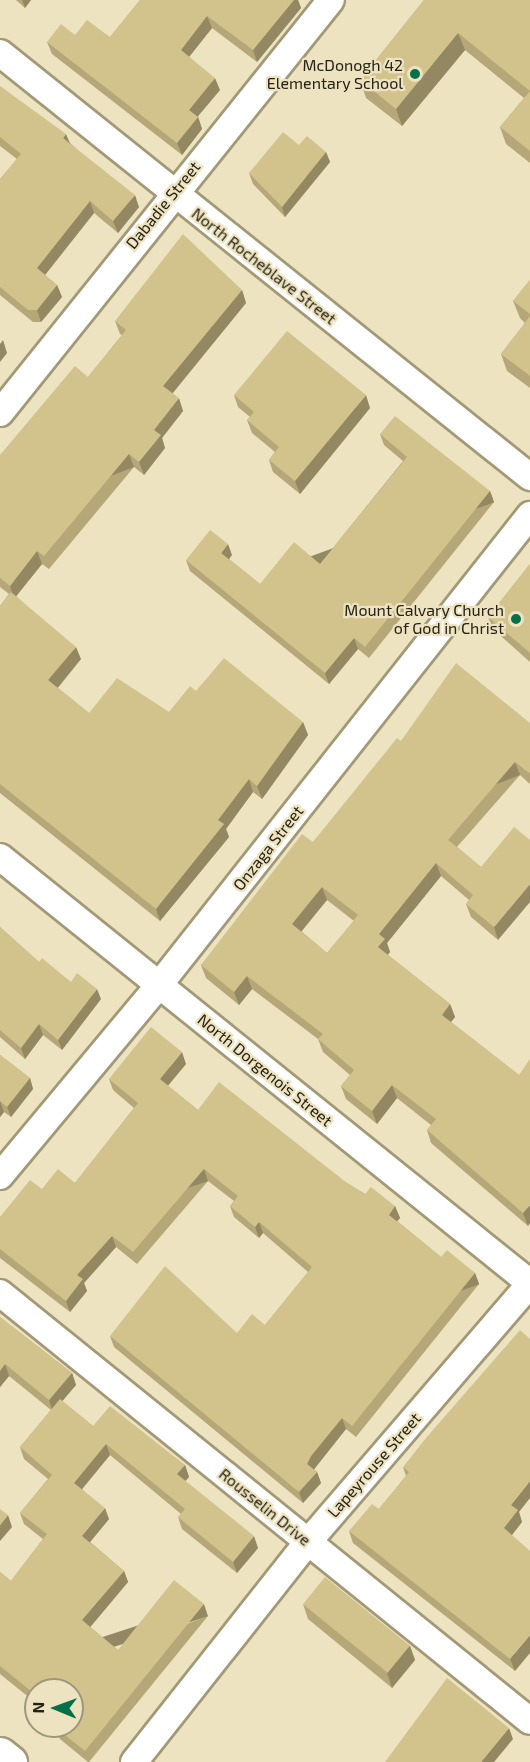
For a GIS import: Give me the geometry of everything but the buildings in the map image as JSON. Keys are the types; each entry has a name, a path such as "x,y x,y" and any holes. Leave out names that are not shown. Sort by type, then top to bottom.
{"main road":[{"path":"0,1754 10,1762"}],"street":[{"name":"Dabadie Street","path":"0,413 172,193 331,0"},
{"name":"North Rocheblave Street","path":"0,52 172,193 530,477"},
{"name":"Onzaga Street","path":"0,1176 159,985 530,515"},
{"name":"North Dorgenois Street","path":"0,857 530,1283"},
{"name":"Lapeyrouse Street","path":"134,1762 308,1542 530,1283"},
{"name":"Rousselin Drive","path":"0,1293 530,1721"}],"place":[{"name":"McDonogh 42 Elementary School","path":"415,74"},
{"name":"Mount Calvary Church of God in Christ","path":"516,619"}]}
